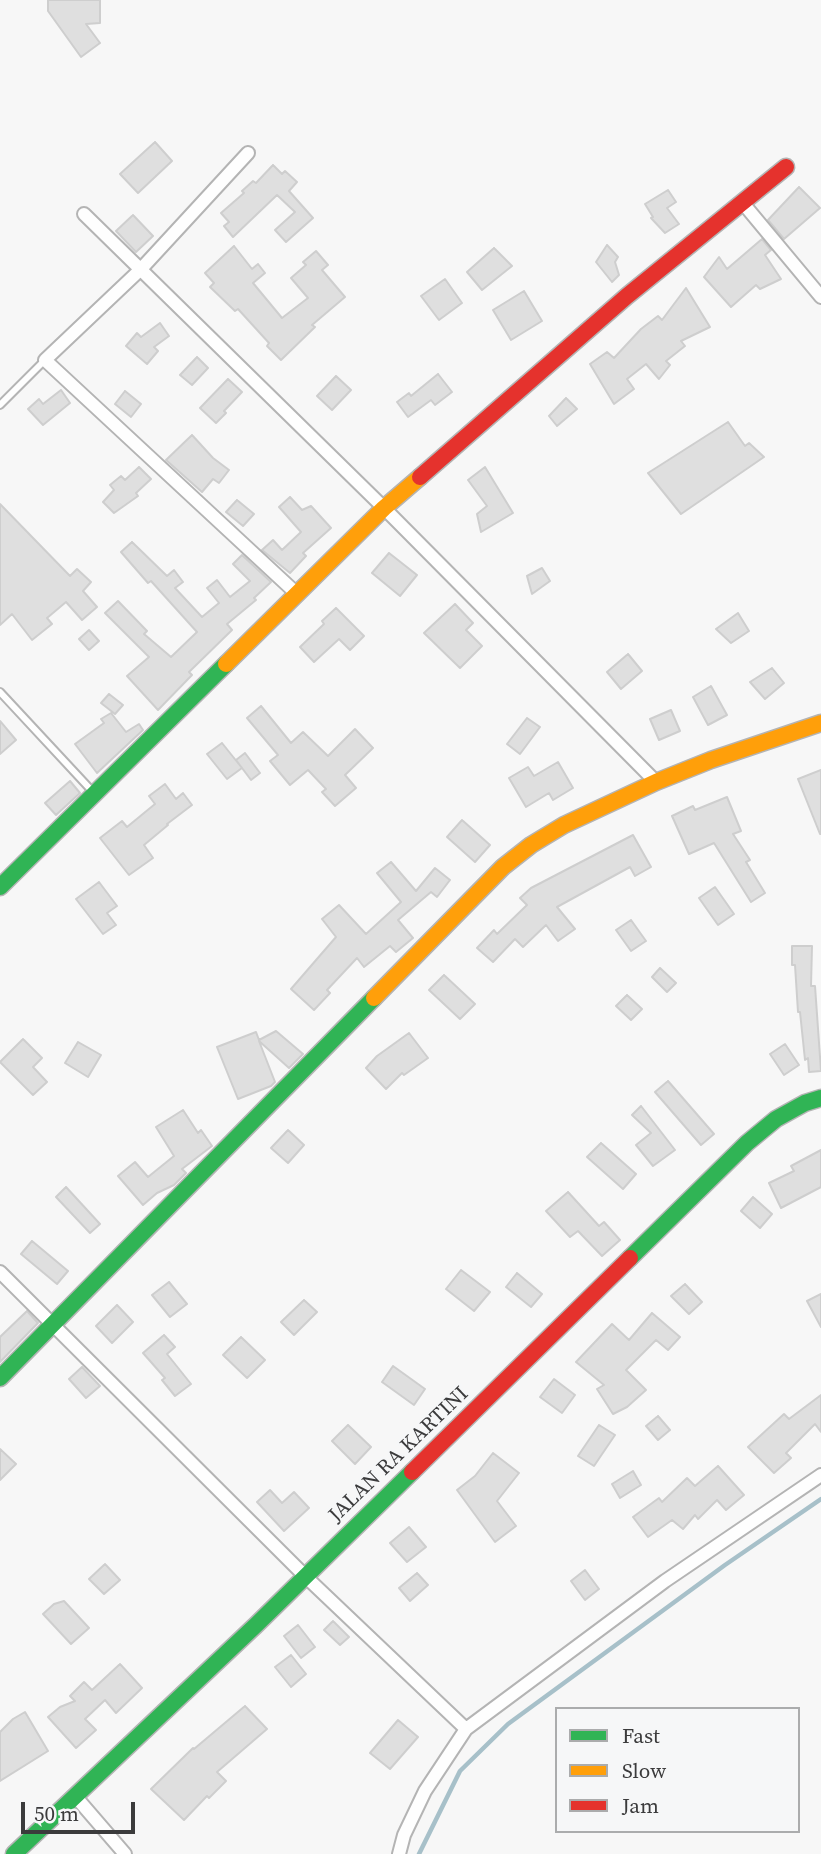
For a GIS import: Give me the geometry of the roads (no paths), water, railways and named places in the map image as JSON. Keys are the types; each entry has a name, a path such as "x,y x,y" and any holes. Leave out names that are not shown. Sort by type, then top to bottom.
{"street":[{"path":"248,153 141,269 45,360 296,593"},
{"path":"0,887 384,508 627,296 786,167"},
{"path":"742,202 821,297"},
{"path":"84,214 384,508 656,782"},
{"path":"0,1378 502,867 564,825 656,782 821,723"},
{"name":"JALAN RA KARTINI","path":"24,1851 75,1796 306,1576 747,1143 776,1119 805,1103 821,1098"},
{"path":"0,1272 306,1576 466,1729"},
{"path":"399,1854 404,1835 425,1791 466,1729 665,1581 821,1475"},
{"path":"75,1796 125,1854"}],"lane":[{"path":"0,405 45,360"},
{"path":"0,692 94,793"}],"waterway":[{"path":"419,1854 460,1771 508,1724 725,1565 821,1499"}]}
